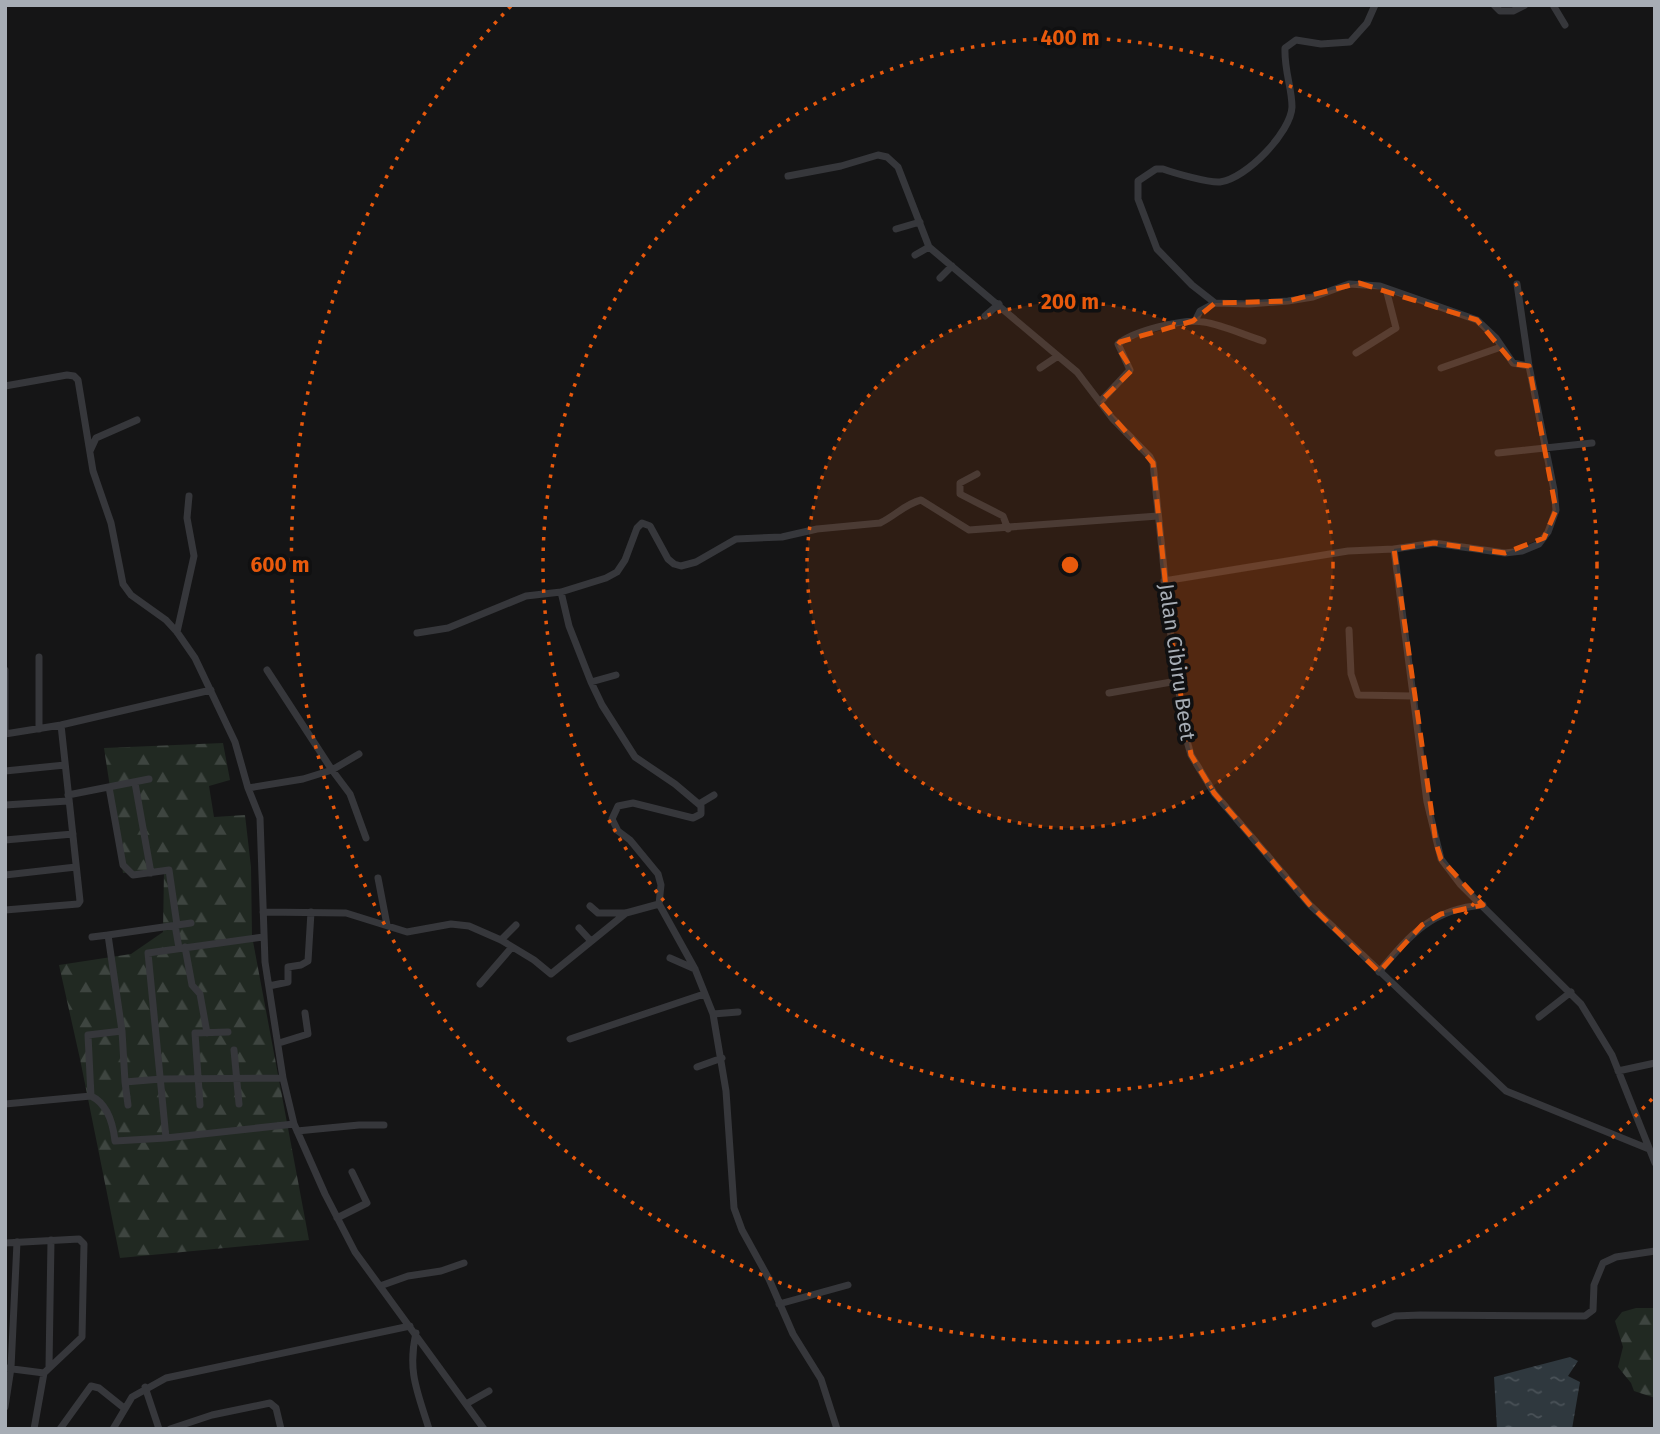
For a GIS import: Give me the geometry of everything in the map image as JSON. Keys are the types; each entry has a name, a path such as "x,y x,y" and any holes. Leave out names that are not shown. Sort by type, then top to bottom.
{"street":[{"path":"1215,303 1192,285 1157,249 1138,199 1138,181 1156,169 1163,169 1221,182 1254,164 1278,139 1292,110 1284,65 1285,48 1296,40 1321,44 1350,42 1367,23 1375,5"},
{"path":"1494,5 1500,11 1506,12 1525,5"},
{"path":"1553,5 1565,25"},
{"path":"788,176 841,166 878,155 887,157 898,167 929,247 915,255"},
{"path":"896,229 920,222"},
{"name":"Jalan Cibiru Beet","path":"929,247 1077,372 1118,425 1152,459 1164,581 1185,734 1191,755 1214,793 1310,905 1506,1091 1648,1149"},
{"path":"940,278 952,266"},
{"path":"1195,321 1200,311 1215,303 1288,301 1359,284 1387,289 1478,320 1513,363 1529,366"},
{"path":"1164,581 1348,551 1394,549 1434,543 1505,553 1522,551 1539,544 1548,532 1556,510 1529,366 1517,284"},
{"path":"1356,353 1396,328 1387,289"},
{"path":"985,316 999,304"},
{"path":"1100,401 1131,369 1117,346 1138,333 1195,321 1263,341"},
{"path":"1441,368 1501,347"},
{"path":"1040,368 1058,356"},
{"path":"5,386 63,375 74,376 78,380 90,452 100,496 117,549 123,584 131,595 166,620 195,658 235,742 248,788 261,818 263,937 283,1078 295,1128 355,1252 484,1429"},
{"path":"90,452 96,438 137,420"},
{"path":"1498,453 1592,443"},
{"path":"977,474 960,483 960,494 1003,516 1009,529"},
{"path":"177,632 194,556 187,518 189,496"},
{"path":"417,633 448,628 526,596 561,592 606,578 617,572 625,561 637,528 642,523 650,526 668,559 681,566 696,562 736,540 782,537 817,529 880,523 903,507 921,500 969,530 1158,516"},
{"path":"1394,549 1427,802 1441,859 1460,884 1571,992 1596,1027 1612,1055 1655,1163"},
{"path":"561,592 569,626 591,682 635,757 699,804 701,814 693,818 632,803 618,806 613,813 613,824 658,874 661,885 659,904 695,969 705,994 722,1058 734,1208 793,1334 821,1379 838,1429"},
{"path":"1349,630 1352,674 1358,695 1412,696"},
{"path":"39,657 39,729"},
{"path":"5,670 5,734 61,725 211,690"},
{"path":"267,670 350,794 366,838"},
{"path":"591,682 616,675"},
{"path":"1109,693 1177,681"},
{"path":"5,910 78,904 80,901 61,725"},
{"path":"248,788 303,779 332,770 359,754"},
{"path":"5,771 65,765"},
{"path":"5,805 68,798 149,779"},
{"path":"135,783 151,873"},
{"path":"109,788 123,865 133,875 169,870 176,925 192,985 200,994 207,1033"},
{"path":"699,804 714,795"},
{"path":"5,840 73,834"},
{"path":"5,875 76,867"},
{"path":"378,878 387,925"},
{"path":"590,906 598,913 626,913 659,904"},
{"path":"1379,972 1422,925 1441,914 1467,906 1483,905"},
{"path":"263,912 346,913 407,932 451,924 469,926 501,940 551,974 626,913"},
{"path":"269,986 288,982 288,967 308,961 311,912"},
{"path":"92,937 191,923"},
{"path":"501,940 516,925"},
{"path":"579,928 590,940"},
{"path":"108,935 122,1031 128,1105"},
{"path":"166,1138 148,953 263,937"},
{"path":"480,984 512,947"},
{"path":"670,958 695,969"},
{"path":"1539,1017 1571,992"},
{"path":"569,1039 705,994"},
{"path":"712,1014 738,1012"},
{"path":"279,1043 307,1034 305,1013"},
{"path":"91,1096 88,1035 122,1031"},
{"path":"200,1105 195,1033 228,1032"},
{"path":"234,1049 239,1104"},
{"path":"697,1067 722,1058"},
{"path":"1618,1071 1655,1063"},
{"path":"125,1082 283,1078"},
{"path":"5,1104 91,1096 100,1100 107,1112 113,1124 115,1141 295,1128 384,1125"},
{"path":"337,1218 368,1203 352,1172"},
{"path":"34,1429 46,1370 51,1240"},
{"path":"5,1242 83,1241 82,1337 46,1370 8,1368"},
{"path":"5,1406 17,1242"},
{"path":"1376,1324 1395,1317 1420,1315 1585,1316 1593,1310 1594,1285 1603,1263 1616,1257 1655,1251"},
{"path":"380,1286 408,1276 441,1271 464,1263"},
{"path":"779,1304 848,1285"},
{"path":"113,1429 136,1393 166,1378 410,1326"},
{"path":"416,1333 412,1348 412,1374 429,1429"},
{"path":"60,1429 91,1387 99,1388 124,1408"},
{"path":"145,1387 159,1429"},
{"path":"466,1404 489,1391"},
{"path":"170,1429 212,1415 270,1403 276,1408 281,1429"}],"highlighted area":[{"path":"1359,283 1477,320 1514,364 1529,366 1556,510 1544,538 1505,553 1434,543 1394,549 1436,843 1441,859 1483,905 1441,914 1422,925 1379,972 1310,905 1214,793 1191,755 1171,637 1153,463 1100,402 1132,370 1117,346 1120,342 1193,321 1215,303 1288,301"}],"green space":[{"path":"223,743 230,780 209,786 214,817 245,815 251,867 252,936 309,1240 120,1258 59,965 131,954 163,932 164,871 123,873 104,748"},
{"path":"1636,1308 1655,1308 1655,1398 1634,1391 1618,1367 1623,1347 1615,1321 1622,1312"}],"water":[{"path":"1570,1357 1578,1361 1568,1376 1580,1382 1572,1429 1497,1429 1494,1377"}]}
